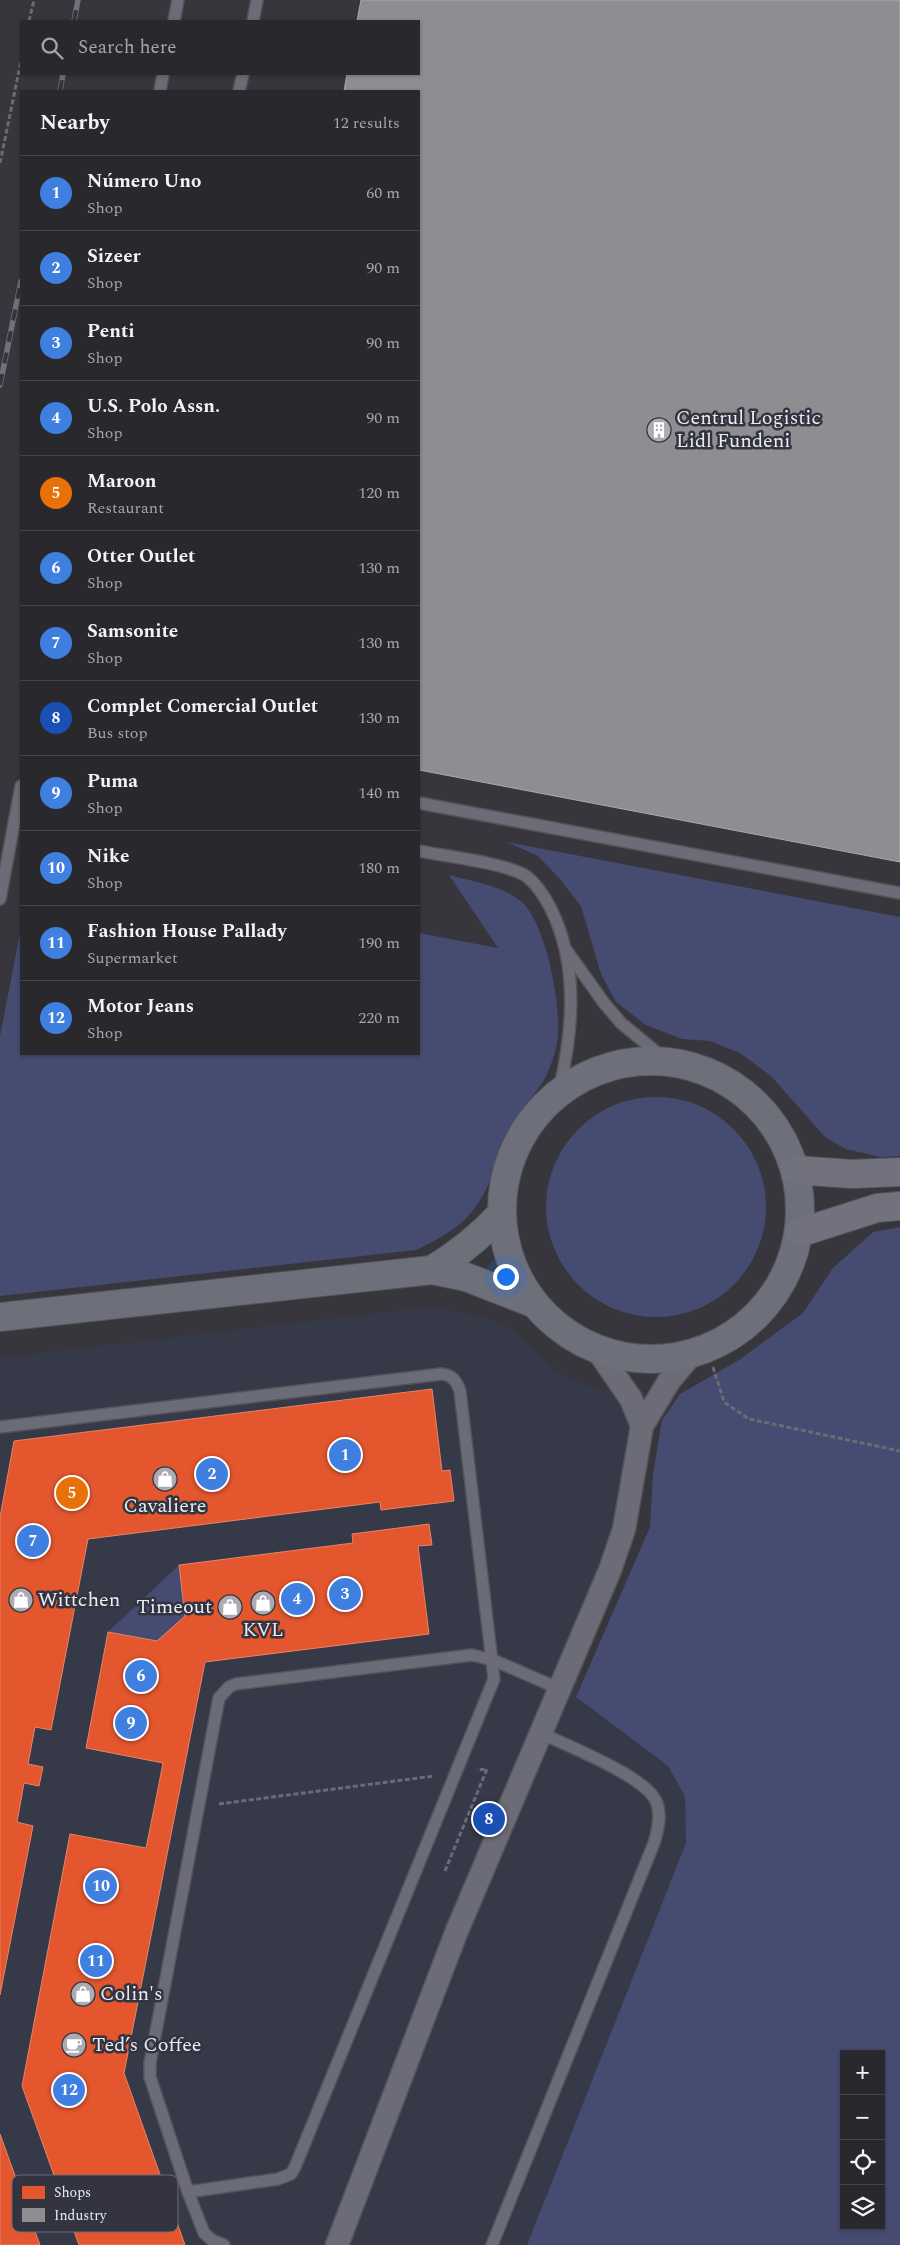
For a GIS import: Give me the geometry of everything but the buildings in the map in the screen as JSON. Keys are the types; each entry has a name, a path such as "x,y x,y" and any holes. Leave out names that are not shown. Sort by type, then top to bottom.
{"highway":[{"path":"795,1170 852,1174 900,1172"},
{"path":"799,1233 878,1208 900,1206"}],"street":[{"path":"666,1060 710,1072 748,1095 777,1129 795,1170 800,1201 799,1233 788,1270 768,1303 741,1330 699,1352 660,1360 629,1359 598,1351 574,1340 551,1323 533,1303 509,1261 500,1214 504,1179 515,1145 534,1116 559,1091 592,1071 629,1061 666,1060"},
{"path":"432,1270 456,1255 484,1232 500,1214"},
{"path":"0,1317 432,1270 466,1277 533,1303"},
{"path":"598,1351 631,1399 642,1426"},
{"path":"337,2245 456,1932 618,1551 624,1530 642,1426 669,1381 699,1352"}],"lane":[{"path":"174,20 178,0"},
{"path":"253,20 257,0"},
{"path":"160,90 163,75"},
{"path":"239,90 243,75"},
{"path":"0,899 20,791"},
{"path":"420,803 900,893"},
{"path":"420,851 505,868 526,876 543,894 556,920 566,949 571,1002 568,1053 559,1091"},
{"path":"566,949 604,1003 621,1023 666,1060"},
{"path":"0,1427 431,1375 448,1375 454,1378 460,1391 494,1679 291,2174 278,2179 188,2192"},
{"path":"224,2245 212,2240 204,2233 188,2192 152,2085 150,2070 219,1698 229,1686 472,1655 493,1660 560,1689"},
{"path":"492,2245 654,1843 659,1815 656,1801 640,1782 625,1773 541,1734"}],"path":[{"path":"30,20 34,0"},
{"path":"0,163 20,66"},
{"path":"699,1352 724,1402 749,1420 900,1451"},
{"path":"198,1806 487,1769 445,1871"}],"shaded area":[{"path":"507,842 900,917 900,1156 880,1157 846,1149 825,1137 771,1076 740,1053 710,1041 682,1039 646,1025 616,1002 601,974 581,906 559,878 538,856"},
{"path":"449,875 497,888 523,903 540,931 547,952 558,1018 558,1037 555,1052 546,1076 511,1128 483,1196 468,1216 450,1232 416,1250 0,1296 0,1036 20,933 20,1055 420,1055 420,933 498,948"},
{"path":"656,1097 677,1099 698,1105 734,1129 758,1165 764,1186 766,1207 764,1228 758,1249 734,1285 698,1309 677,1315 656,1317 635,1315 614,1309 578,1285 554,1249 548,1228 546,1207 548,1186 554,1165 578,1129 614,1105 635,1099"},
{"path":"900,1227 900,2245 527,2245 686,1843 685,1797 668,1766 576,1697 650,1527 653,1474 662,1420 680,1394 739,1360 803,1313 833,1268 873,1232"},
{"path":"429,1307 478,1315 514,1331 556,1371 583,1384 616,1394 653,1399 576,1697 668,1766 685,1797 686,1843 527,2245 0,2245 0,1358"},
{"path":"179,1565 185,1616 157,1641 108,1632"}],"railway":[{"path":"74,20 78,0"},
{"path":"60,90 63,75"},
{"path":"0,385 20,286"}],"place":[{"name":"Centrul Logistic Lidl Fundeni","path":"659,430"},
{"name":"Número Uno","path":"345,1455"},
{"name":"Sizeer","path":"212,1474"},
{"name":"Cavaliere","path":"165,1479"},
{"name":"Maroon","path":"72,1493"},
{"name":"Samsonite","path":"33,1541"},
{"name":"Penti","path":"345,1594"},
{"name":"U.S. Polo Assn.","path":"297,1599"},
{"name":"Wittchen","path":"21,1600"},
{"name":"KVL","path":"263,1603"},
{"name":"Timeout","path":"230,1607"},
{"name":"Otter Outlet","path":"141,1676"},
{"name":"Puma","path":"131,1723"},
{"name":"Complet Comercial Outlet","path":"489,1819"},
{"name":"Nike","path":"101,1886"},
{"name":"Fashion House Pallady","path":"96,1961"},
{"name":"Colin's","path":"83,1994"},
{"name":"Ted’s Coffee","path":"74,2045"},
{"name":"Motor Jeans","path":"69,2090"}]}
